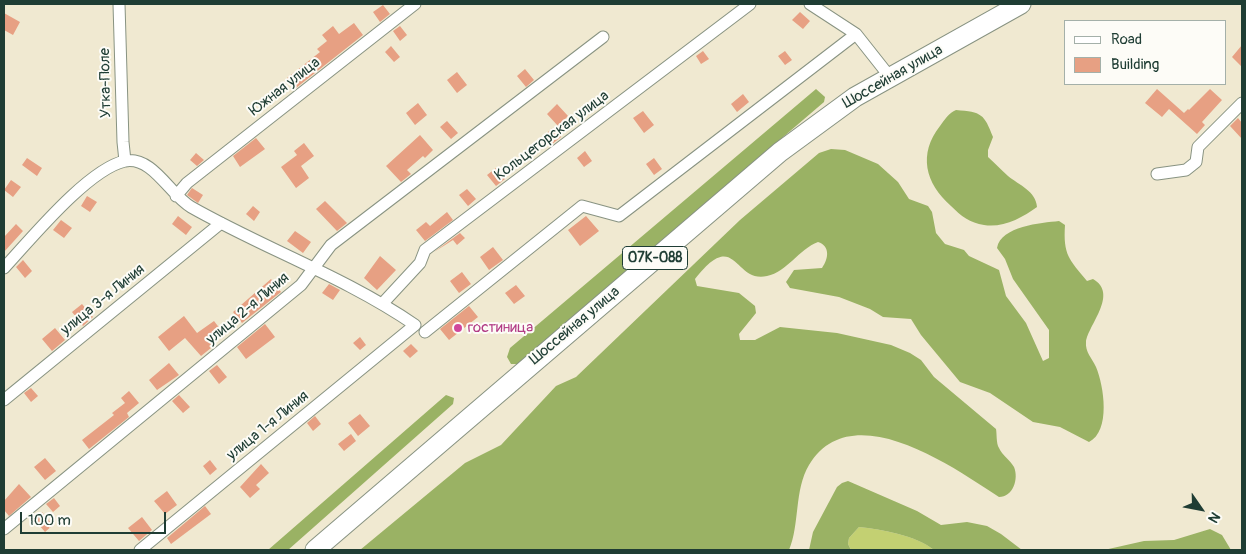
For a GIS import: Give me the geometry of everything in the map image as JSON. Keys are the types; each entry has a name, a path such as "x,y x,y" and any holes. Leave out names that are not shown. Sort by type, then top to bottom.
{"main road":[{"name":"Шоссейная улица","path":"315,550 780,152 855,97 1021,4"}],"street":[{"name":"Утка-Поле","path":"119,4 125,161"},
{"name":"Южная улица","path":"176,196 187,183 415,4"},
{"name":"Кольцегорская улица","path":"383,303 420,262 425,250 750,4"},
{"path":"810,4 856,34 890,77"},
{"path":"4,268 86,184 115,165 125,161 136,161 150,168 176,196 189,206 383,303 420,328 582,206 619,216 856,34"},
{"name":"улица 2-я Линия","path":"4,529 301,285 331,245 604,37"},
{"path":"1157,174 1186,170 1196,162 1198,147 1242,103"},
{"name":"улица 3-я Линия","path":"4,400 221,222"},
{"name":"улица 1-я Линия","path":"140,550 420,328"}],"green space":[{"path":"816,89 825,97 824,102 518,364 511,364 507,357 510,348"},
{"path":"956,110 977,113 984,119 993,137 988,150 988,157 1034,197 1037,207 1005,224 991,226 974,223 955,210 942,197 930,178 927,158 933,137 947,117"},
{"path":"831,149 845,150 878,164 898,182 909,199 928,206 932,212 936,233 945,244 964,250 969,256 999,270 1006,296 1026,323 1043,361 1049,358 1049,330 1013,279 1005,259 997,248 1000,241 1014,230 1059,221 1065,225 1065,243 1068,256 1087,281 1093,279 1100,285 1103,293 1100,310 1086,342 1088,352 1099,375 1103,396 1103,418 1096,436 1089,442 1060,427 1033,422 990,393 960,382 921,335 911,319 883,317 870,309 839,297 790,288 786,282 794,270 822,268 827,253 825,246 818,242 811,245 781,270 767,276 756,276 727,257 719,257 709,264 695,279 697,286 739,293 755,306 756,313 739,334 740,340 755,340 780,327 837,333 891,345 910,353 921,360 934,377 996,429 998,446 1014,467 1016,477 1011,491 999,497 955,469 902,443 875,436 850,436 827,445 809,465 801,485 795,529 789,550 360,550 465,463 501,445 556,386 576,377 740,220 819,153"},
{"path":"446,395 454,398 453,404 288,550 268,550"},
{"path":"848,481 917,511 941,525 967,522 987,526 1022,550 934,550 909,537 878,529 859,527 849,538 848,544 851,550 809,550 813,532 837,487"},
{"path":"859,527 888,531 909,537 934,550 851,550 848,544 849,538"},
{"path":"1210,529 1222,535 1231,550 1104,550 1144,541 1174,540"}],"building":[{"path":"383,5 390,14 380,22 373,12"},
{"path":"800,12 810,21 803,29 792,20"},
{"path":"4,13 20,22 13,35 4,30"},
{"path":"354,23 363,35 296,88 287,78 320,52 317,49 327,41 322,35 333,26 339,34"},
{"path":"400,26 407,35 400,41 393,31"},
{"path":"1242,45 1242,67 1232,57"},
{"path":"391,46 400,57 394,62 385,52"},
{"path":"703,51 709,59 701,64 696,56"},
{"path":"785,51 792,60 785,65 778,56"},
{"path":"525,69 534,80 526,87 517,76"},
{"path":"457,72 467,85 457,93 447,80"},
{"path":"1157,89 1184,113 1210,89 1222,100 1202,122 1205,125 1197,134 1169,109 1162,117 1145,103"},
{"path":"743,94 749,102 737,112 731,104"},
{"path":"418,103 427,115 415,125 406,113"},
{"path":"557,104 568,116 558,126 547,114"},
{"path":"643,111 654,125 644,133 633,118"},
{"path":"1238,118 1242,123 1242,139 1230,126"},
{"path":"447,121 458,133 451,139 440,127"},
{"path":"552,128 561,137 551,145 543,137"},
{"path":"420,135 433,150 407,170 411,174 401,182 386,166"},
{"path":"256,138 265,149 240,167 233,156"},
{"path":"304,143 314,156 301,166 309,178 296,188 281,167 297,155 294,151"},
{"path":"585,151 592,161 584,167 577,158"},
{"path":"196,153 204,160 197,166 190,160"},
{"path":"27,158 42,168 37,176 22,165"},
{"path":"654,158 662,169 654,175 646,164"},
{"path":"496,168 505,179 496,186 487,175"},
{"path":"11,180 21,187 13,197 4,190"},
{"path":"192,188 203,195 198,203 187,195"},
{"path":"467,189 476,199 468,206 459,195"},
{"path":"87,196 97,202 90,212 81,206"},
{"path":"325,201 347,223 337,231 316,209"},
{"path":"253,206 260,212 254,221 246,214"},
{"path":"447,212 453,220 425,241 416,230 426,222 430,226"},
{"path":"178,216 192,227 186,235 172,224"},
{"path":"586,216 599,231 580,246 568,230"},
{"path":"61,220 72,228 64,238 53,230"},
{"path":"16,224 23,231 4,252 4,237"},
{"path":"295,231 311,242 303,253 287,241"},
{"path":"460,233 465,238 457,245 453,240 434,252"},
{"path":"493,247 503,260 489,270 480,257"},
{"path":"380,256 396,270 377,290 364,278"},
{"path":"23,260 32,271 25,278 16,267"},
{"path":"462,272 471,284 459,293 450,281"},
{"path":"271,279 281,292 242,323 233,312"},
{"path":"329,284 340,290 333,300 322,293"},
{"path":"516,285 525,296 514,304 505,293"},
{"path":"82,304 93,317 83,326 72,312"},
{"path":"469,306 478,317 449,340 440,329"},
{"path":"184,316 197,333 214,321 224,334 209,346 211,348 201,356 185,338 169,351 158,337"},
{"path":"265,324 275,337 246,359 237,347"},
{"path":"55,328 65,340 52,351 42,339"},
{"path":"360,337 366,345 360,350 353,343"},
{"path":"411,344 418,351 410,358 403,351"},
{"path":"169,363 179,375 157,390 149,380"},
{"path":"217,365 227,377 219,384 209,371"},
{"path":"31,388 38,396 31,402 24,393"},
{"path":"129,391 139,403 127,413 129,417 89,449 82,440 114,415 112,413 125,403 121,398"},
{"path":"179,395 190,407 183,413 172,401"},
{"path":"360,414 370,426 358,436 348,423"},
{"path":"315,416 321,424 313,431 307,423"},
{"path":"351,434 356,441 344,451 338,444"},
{"path":"45,458 56,471 45,480 34,467"},
{"path":"210,460 217,469 210,475 203,466"},
{"path":"261,464 269,473 256,485 260,489 250,498 240,487"},
{"path":"19,484 31,497 9,516 4,510 4,501"},
{"path":"167,491 177,505 165,514 154,501"},
{"path":"54,498 60,506 53,512 46,504"},
{"path":"205,506 211,514 171,544 167,538"},
{"path":"42,512 53,525 45,532 34,519"},
{"path":"142,517 152,530 139,541 128,528"}],"place":[{"name":"гостиница","path":"458,328"}]}
